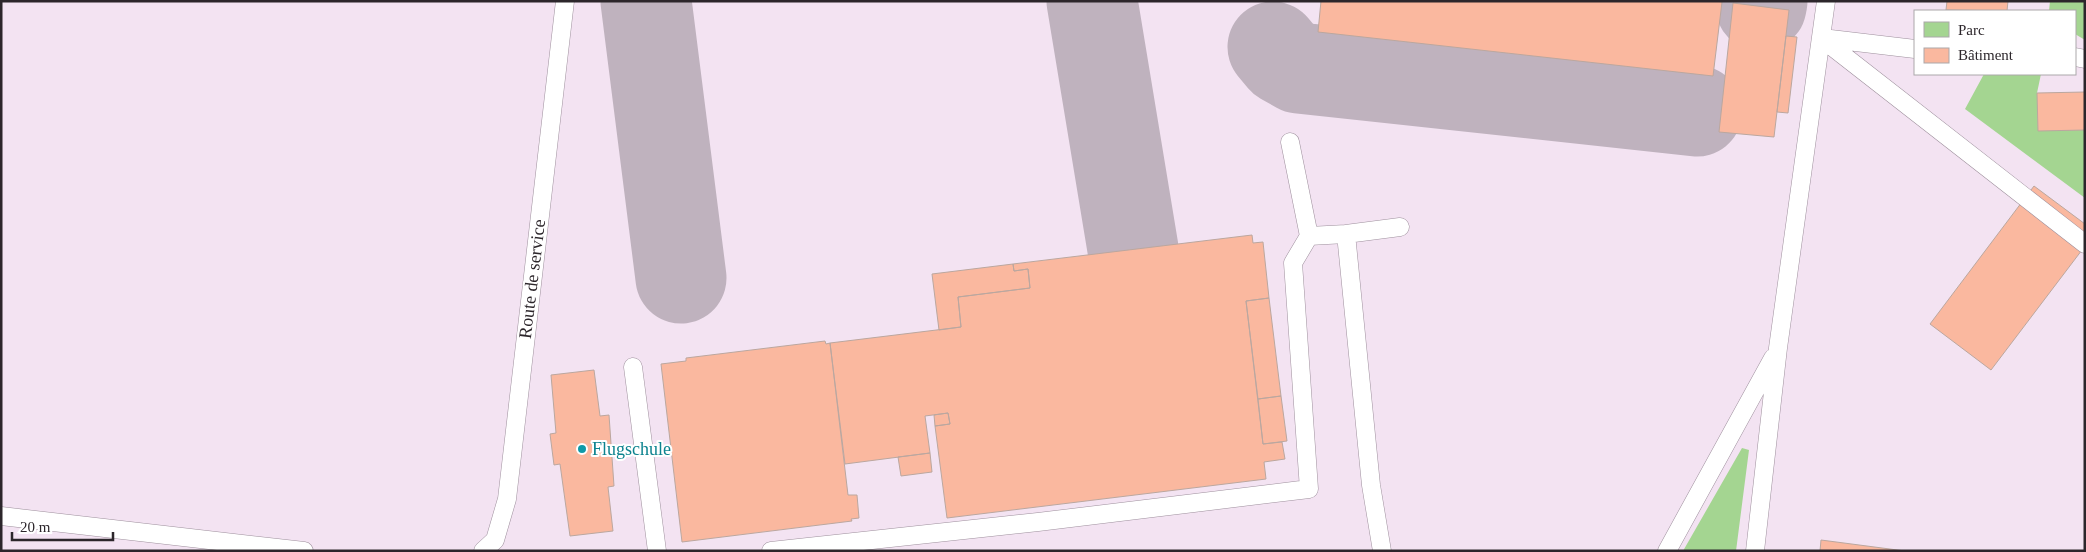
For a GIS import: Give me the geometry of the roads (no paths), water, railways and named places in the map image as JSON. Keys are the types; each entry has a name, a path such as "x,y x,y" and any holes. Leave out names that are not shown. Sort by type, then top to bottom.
{"lane":[{"name":"Route de service","path":"483,551 495,540 506,498 565,1"},
{"path":"1755,551 1778,348 1826,1"},
{"path":"1821,38 1914,49"},
{"path":"1821,38 2085,244"},
{"path":"771,551 1038,522 1309,489 1293,263 1309,236 1290,142"},
{"path":"1309,236 1346,234 1400,227"},
{"path":"1346,234 1371,485 1382,551"},
{"path":"1667,551 1778,348"},
{"path":"633,367 657,551"},
{"path":"1,516 304,551"}],"place":[{"name":"Flugschule","path":"582,449"}]}
